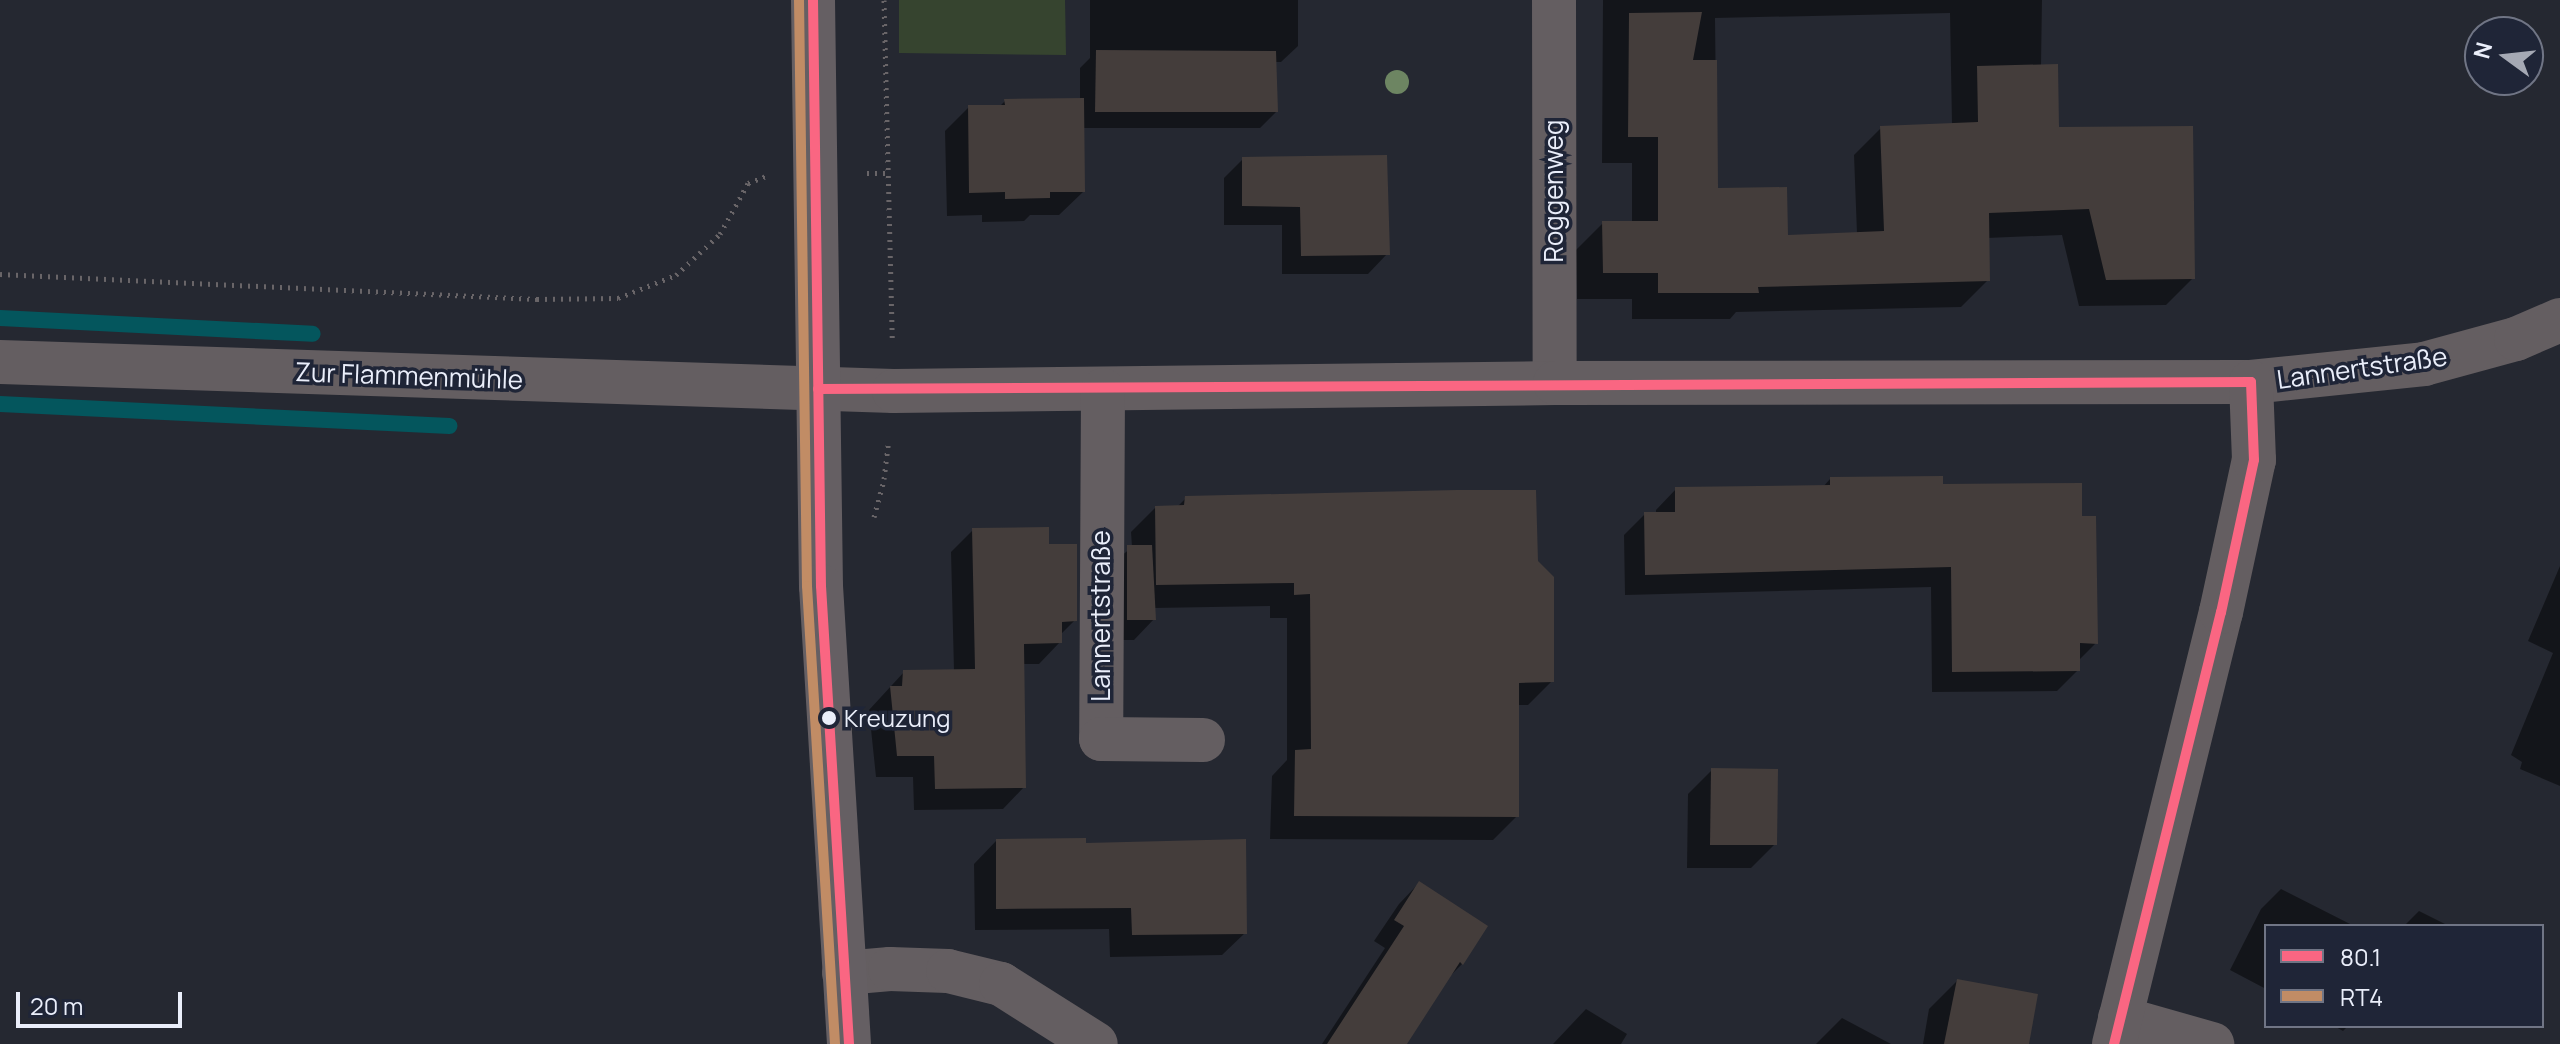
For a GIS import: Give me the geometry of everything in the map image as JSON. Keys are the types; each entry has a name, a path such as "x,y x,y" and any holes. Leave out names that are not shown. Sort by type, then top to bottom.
{"main road":[{"path":"813,0 821,586 849,1044"}],"street":[{"name":"Roggenweg","path":"1554,0 1555,383"},
{"name":"Lannertstraße","path":"818,389 2251,382 2424,364 2516,339 2560,320"},
{"name":"Zur Flammenmühle","path":"0,362 818,389"},
{"path":"2212,1044 2117,1031 2221,612 2254,460 2251,382"},
{"name":"Lannertstraße","path":"1103,390 1101,739 1203,740"},
{"path":"844,973 890,969 948,971 1001,984 1096,1044"}],"path":[{"path":"884,0 886,173 894,391"},
{"path":"0,274 537,299 618,298 676,275 720,234 748,183 773,173 886,173"}],"green space":[{"path":"899,0 1065,0 1066,55 899,53"}],"building":[{"path":"1702,12 1693,60 1717,60 1718,188 1787,187 1788,235 1884,231 1880,126 1978,122 1977,66 2058,64 2059,127 2193,126 2195,279 2106,280 2089,209 1989,213 1990,281 1758,287 1759,293 1658,293 1658,273 1603,273 1602,221 1658,221 1658,137 1628,137 1629,13"},
{"path":"1096,50 1276,51 1278,112 1095,112"},
{"path":"1084,98 1085,192 1050,192 1050,198 1005,199 1005,192 969,193 968,105 1005,105 1004,99"},
{"path":"1387,155 1390,255 1301,256 1300,207 1242,206 1242,157"},
{"path":"1943,476 1943,484 2082,483 2082,516 2096,516 2098,644 2080,643 2080,671 1952,672 1951,567 1645,575 1644,512 1675,512 1675,487 1830,485 1830,477"},
{"path":"1536,490 1538,561 1554,577 1554,682 1519,683 1519,817 1294,816 1295,750 1311,749 1310,594 1294,595 1294,583 1156,585 1155,506 1184,505 1185,496"},
{"path":"1049,527 1049,544 1077,544 1077,621 1062,622 1062,643 1024,644 1026,788 935,789 934,756 897,756 890,686 902,686 903,670 975,669 972,528"},
{"path":"1127,545 1152,545 1156,620 1127,620"},
{"path":"1711,768 1778,769 1777,845 1710,845"},
{"path":"1086,838 1086,843 1246,839 1247,934 1132,935 1131,908 996,909 996,839"},
{"path":"1419,881 1488,926 1463,965 1460,962 1407,1044 1327,1044 1404,926 1394,920"},
{"path":"1957,979 2038,994 2029,1044 1944,1044"}],"waterway":[{"path":"0,318 313,334"},
{"path":"0,404 449,426"}],"transit line":[{"name":"RT4","path":"799,0 807,586 835,1044"},
{"name":"80.1","path":"813,0 821,586 849,1044"},
{"name":"80.1","path":"818,389 2251,382 2254,460 2221,612 2114,1044"}],"place":[{"name":"Kreuzung","path":"829,718"}]}
